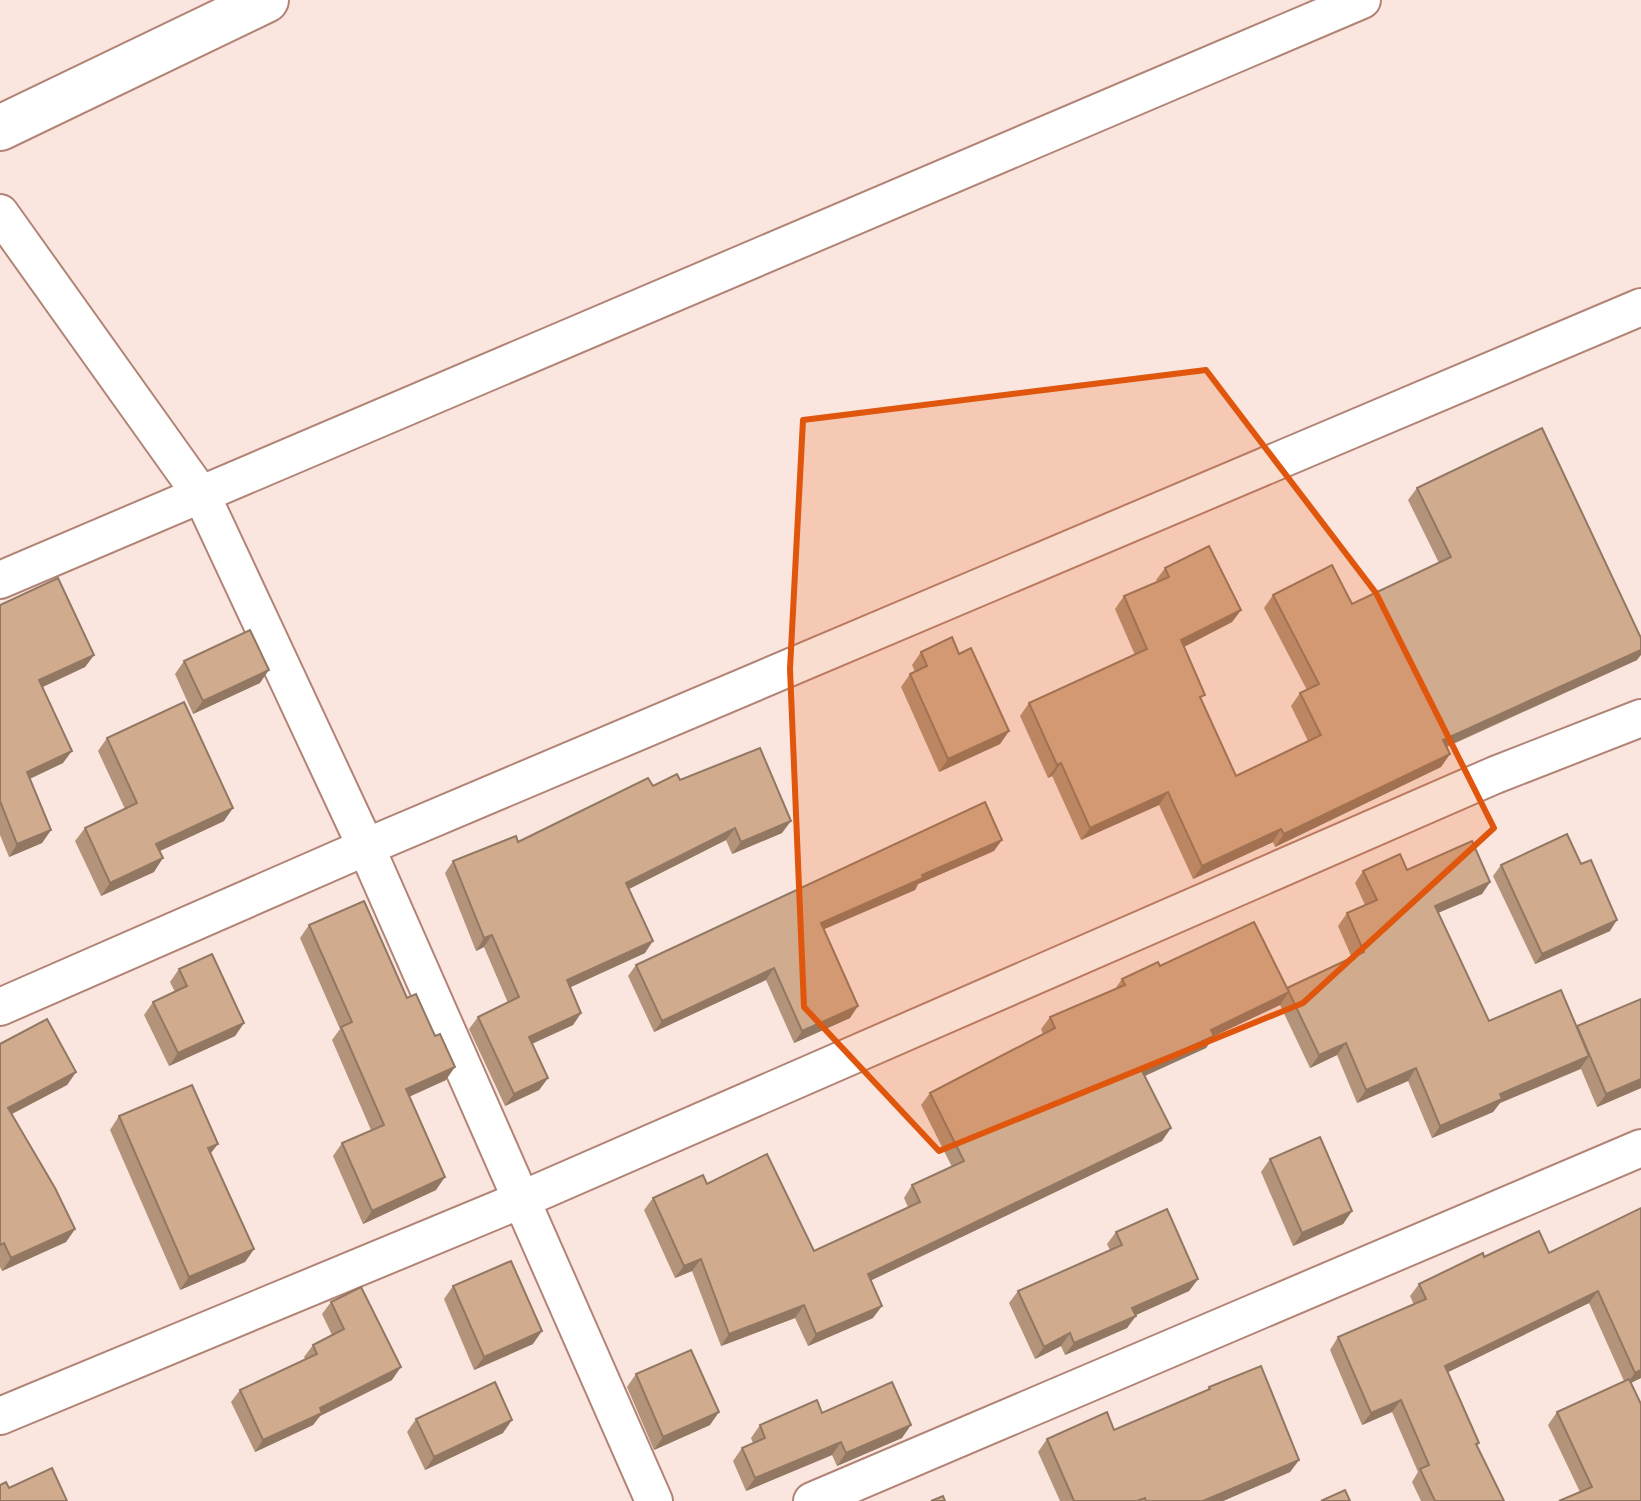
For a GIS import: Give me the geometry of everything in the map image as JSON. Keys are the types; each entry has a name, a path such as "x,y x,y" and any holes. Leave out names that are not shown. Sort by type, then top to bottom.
{"street":[{"path":"0,128 266,0"},
{"path":"0,580 1362,0"},
{"path":"0,213 202,496 366,847 654,1501"},
{"path":"0,1007 366,847 1641,307"},
{"path":"0,1416 523,1199 1481,782 1641,718"},
{"path":"812,1501 1641,1148"}],"highlighted area":[{"path":"1206,370 1376,593 1494,828 1303,1003 939,1151 804,1007 790,669 803,420"}],"building":[{"path":"1542,428 1641,638 1641,650 1443,740 1450,754 1284,834 1281,829 1202,866 1168,792 1090,828 1061,763 1057,765 1029,703 1147,649 1124,596 1169,577 1165,568 1209,546 1241,610 1181,640 1205,695 1200,697 1236,776 1321,735 1300,693 1319,684 1273,595 1332,565 1352,604 1451,557 1417,488"},
{"path":"58,578 94,655 39,680 72,751 27,772 51,830 17,844 0,801 0,605"},
{"path":"250,630 269,670 203,701 184,661"},
{"path":"952,637 959,654 971,648 1009,731 948,759 910,674 927,666 921,652"},
{"path":"184,702 233,808 156,844 163,858 110,883 85,828 137,803 107,738"},
{"path":"760,748 791,821 741,842 735,828 626,883 653,941 567,980 581,1013 529,1037 548,1078 514,1094 478,1017 519,997 492,935 484,938 453,861 516,836 518,842 648,778 653,786 677,774 680,780"},
{"path":"985,802 1002,840 821,923 858,1006 802,1031 774,968 662,1021 636,965"},
{"path":"1567,834 1581,864 1591,860 1617,920 1542,954 1501,865"},
{"path":"1472,841 1490,882 1435,906 1489,1021 1561,990 1589,1056 1500,1094 1502,1099 1440,1126 1416,1068 1366,1090 1346,1043 1319,1055 1287,988 1364,952 1347,913 1377,900 1363,871 1400,854 1407,870"},
{"path":"364,901 407,998 416,994 435,1036 440,1034 455,1067 406,1089 445,1177 372,1211 342,1143 384,1125 341,1027 352,1022 309,925"},
{"path":"1254,922 1289,992 1211,1030 1214,1036 1141,1069 1171,1128 868,1274 882,1306 816,1334 804,1305 729,1334 701,1259 684,1266 653,1198 703,1175 707,1184 767,1154 814,1251 920,1202 912,1185 964,1161 930,1093 1055,1028 1050,1017 1125,985 1122,979 1158,962 1160,966"},
{"path":"212,954 244,1023 178,1053 153,1002 187,986 179,969"},
{"path":"1641,999 1641,1079 1606,1094 1577,1026"},
{"path":"47,1019 76,1072 8,1108 75,1229 11,1258 4,1243 0,1245 0,1044"},
{"path":"192,1085 218,1144 208,1148 254,1249 189,1277 119,1116"},
{"path":"1320,1137 1352,1211 1302,1233 1270,1159"},
{"path":"1641,1208 1641,1370 1635,1373 1598,1291 1445,1366 1479,1443 1476,1444 1504,1501 1435,1501 1420,1469 1429,1465 1401,1400 1371,1413 1338,1337 1426,1299 1419,1284 1483,1253 1484,1257 1539,1231 1549,1253"},
{"path":"1167,1209 1198,1279 1132,1308 1136,1316 1074,1343 1070,1333 1044,1347 1018,1291 1122,1245 1116,1232"},
{"path":"511,1261 542,1331 484,1357 453,1286"},
{"path":"361,1287 401,1367 320,1408 322,1413 263,1440 240,1390 317,1354 313,1345 344,1329 331,1302"},
{"path":"691,1350 719,1412 663,1437 636,1374"},
{"path":"1261,1366 1299,1460 1203,1501 1146,1501 1145,1498 1137,1501 1074,1501 1047,1439 1107,1412 1114,1430"},
{"path":"1629,1379 1641,1404 1641,1501 1559,1501 1592,1487 1557,1412"},
{"path":"495,1382 512,1420 434,1457 416,1419"},
{"path":"892,1382 911,1425 846,1453 841,1442 755,1478 742,1448 765,1438 760,1425 817,1400 822,1413"},
{"path":"52,1468 67,1501 0,1501 0,1485 6,1482 9,1488"},
{"path":"1345,1490 1350,1501 1321,1501"}]}
